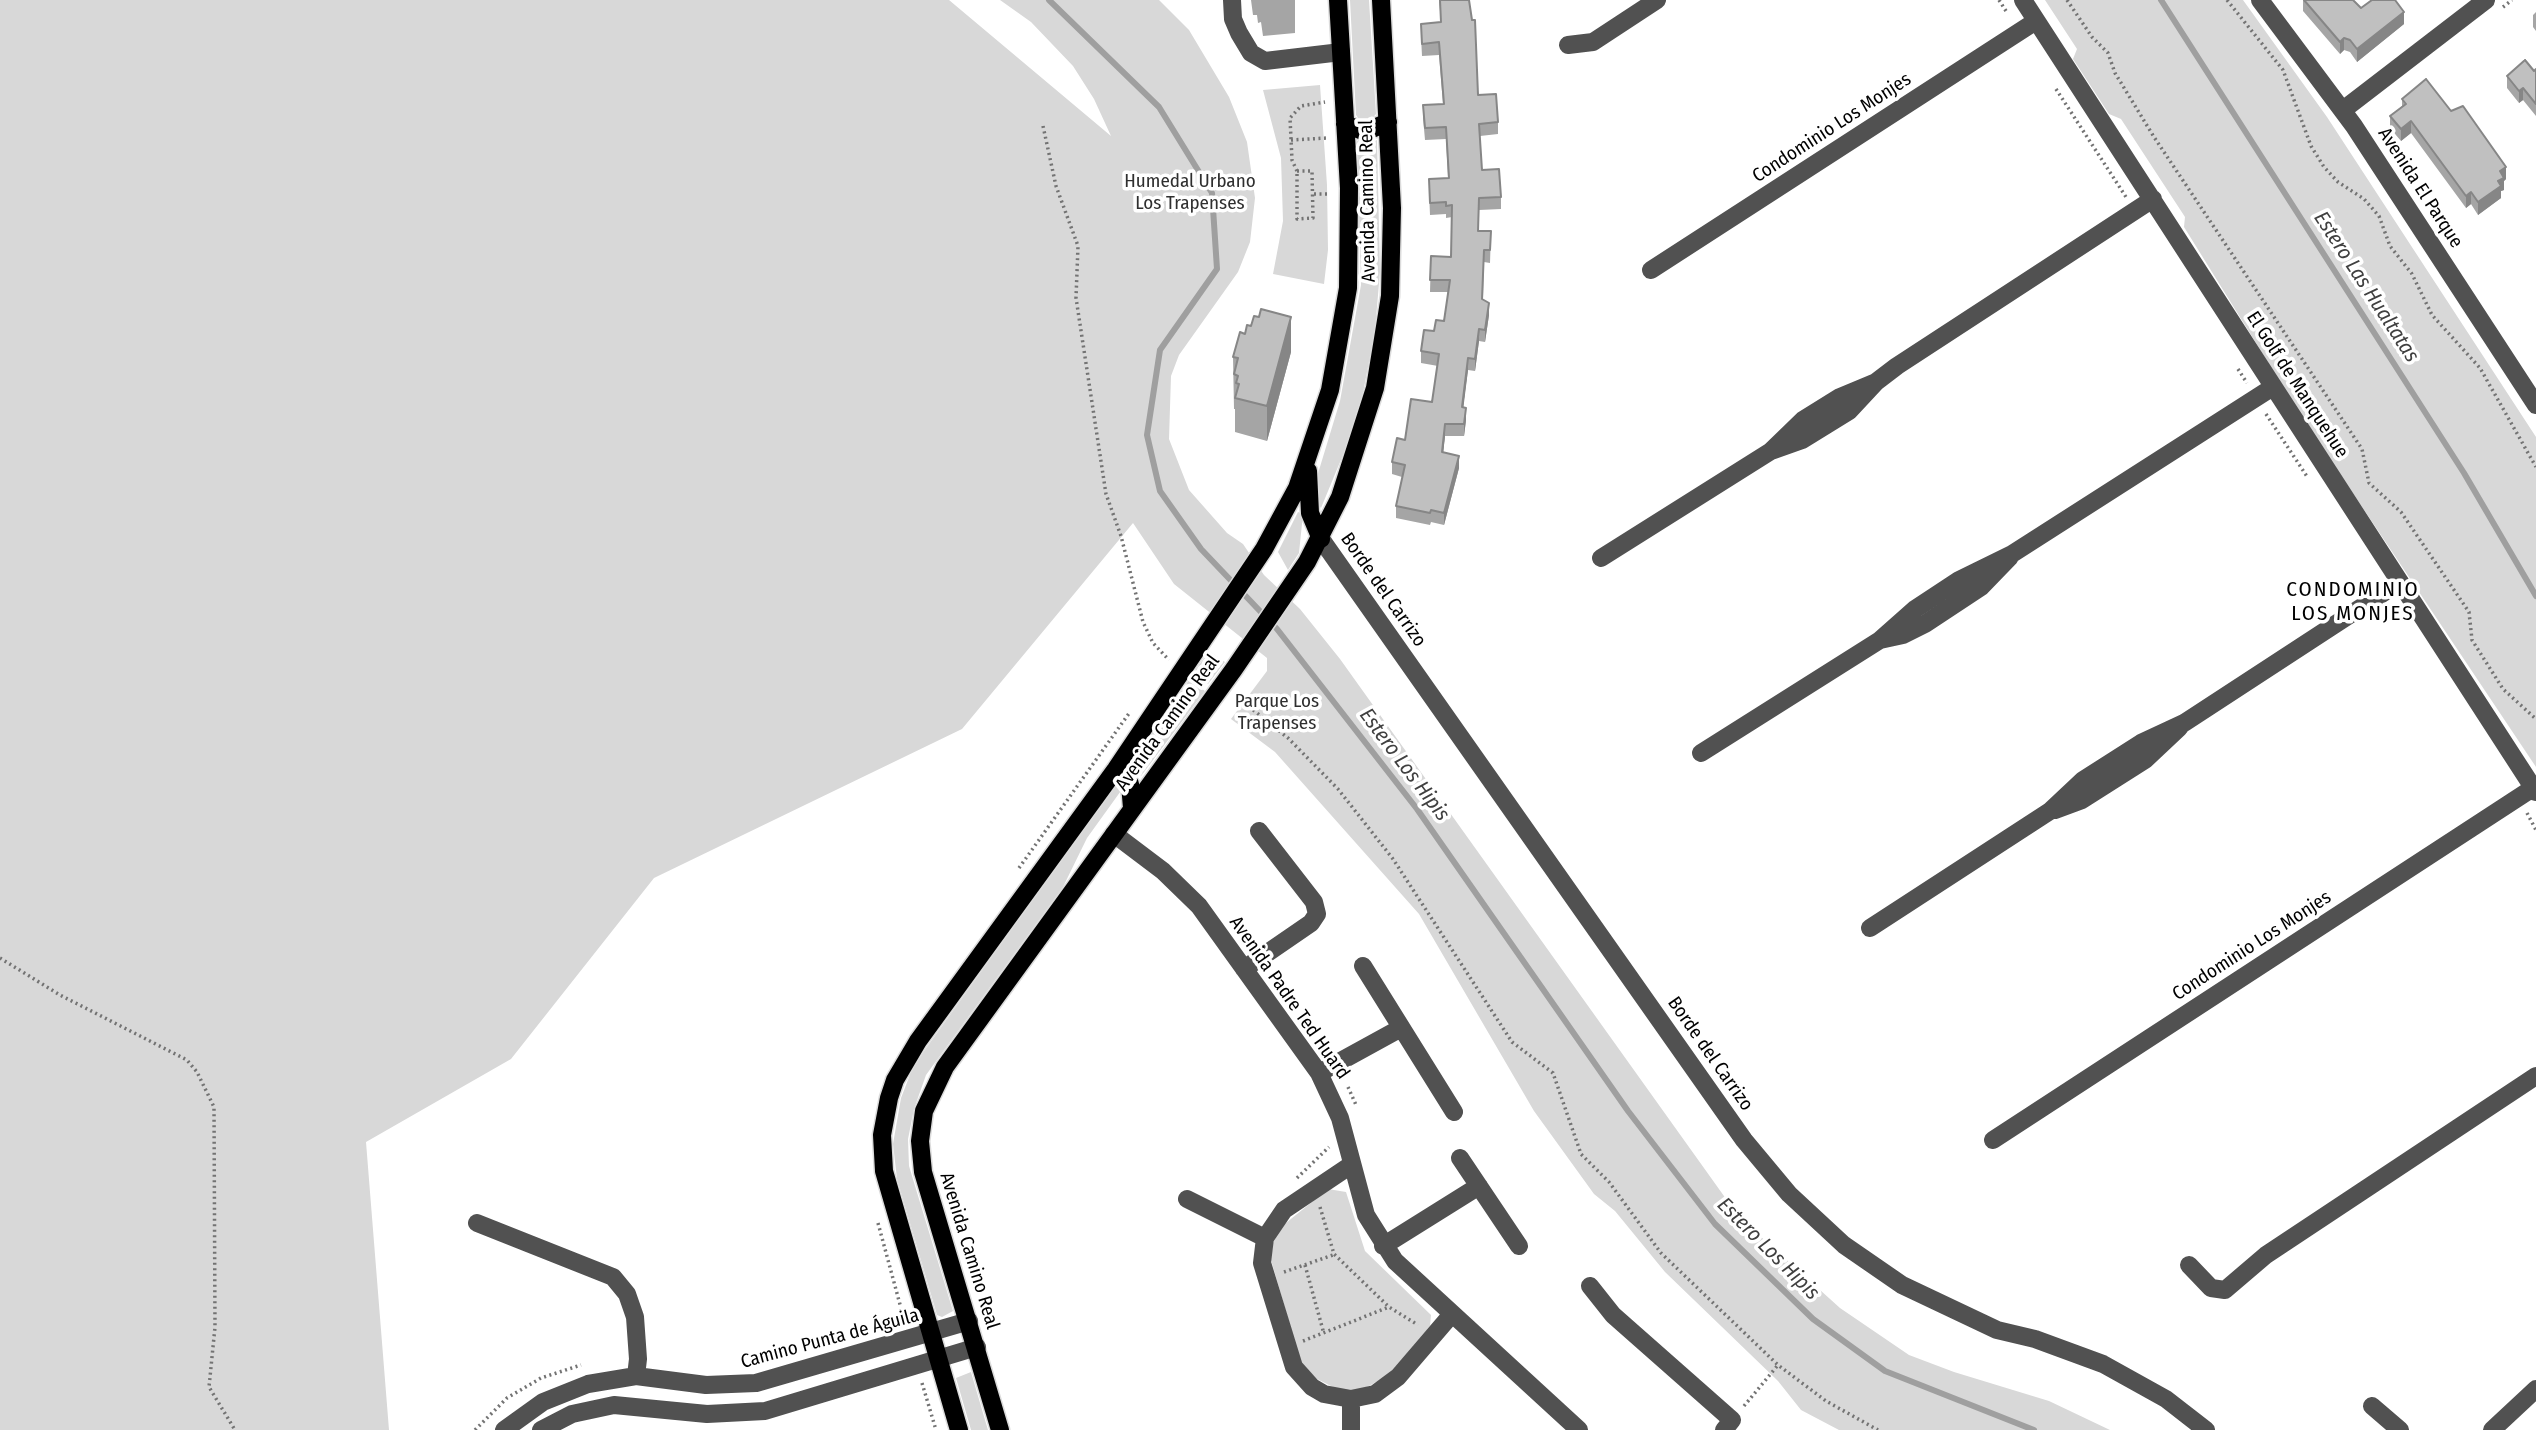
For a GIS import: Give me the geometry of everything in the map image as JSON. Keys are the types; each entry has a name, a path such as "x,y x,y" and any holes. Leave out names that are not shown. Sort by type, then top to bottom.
{"main road":[{"name":"Avenida Camino Real","path":"959,1430 884,1171 882,1135 889,1098 900,1071 918,1041 1116,769 1264,549 1297,488 1330,390 1347,299 1350,221 1338,0"},
{"name":"Avenida Camino Real","path":"1000,1430 923,1172 920,1141 924,1111 945,1067 1234,669 1296,578 1321,539 1356,455 1382,358 1392,263 1381,0"},
{"path":"1345,124 1365,132 1388,122"},
{"path":"1308,460 1310,513 1321,539"},
{"path":"1116,769 1130,783 1132,808"}],"street":[{"path":"1232,0 1233,19 1239,33 1251,54 1265,61 1340,52"},
{"path":"1568,45 1593,42 1657,0"},
{"name":"El Golf de Manquehue","path":"2023,0 2535,790"},
{"name":"Avenida El Parque","path":"2260,0 2343,110 2536,405"},
{"path":"2343,110 2489,8"},
{"name":"Condominio Los Monjes","path":"1651,270 2036,20"},
{"path":"1601,558 1771,451 1802,440 1849,411 1876,382 2153,200"},
{"path":"1701,753 1880,640 1915,609 1959,580 2012,554 2273,387"},
{"name":"Borde del Carrizo","path":"1321,539 1744,1140 1789,1194 1844,1245 1902,1285 1997,1330 2035,1339 2103,1364 2166,1399 2206,1430"},
{"path":"1870,928 2050,811 2082,800 2124,774 2158,750 2184,723 2400,582"},
{"name":"Condominio Los Monjes","path":"1993,1140 2535,790"},
{"path":"1244,968 1311,923 1317,915 1314,902 1259,831"},
{"name":"Avenida Padre Ted Huard","path":"1114,834 1188,895 1326,1069 1366,1215 1383,1246 1395,1261 1451,1314 1579,1430"},
{"path":"1363,966 1454,1112"},
{"path":"1326,1069 1401,1028"},
{"path":"2189,1265 2211,1288 2225,1290 2266,1255 2536,1076"},
{"path":"1460,1158 1519,1246"},
{"path":"1351,1165 1276,1218 1265,1238 1262,1263 1294,1367 1312,1387 1337,1398 1351,1399 1383,1390 1451,1314"},
{"path":"1383,1246 1479,1186"},
{"path":"1187,1199 1265,1238"},
{"path":"477,1223 613,1277 627,1294 635,1317 638,1359 636,1376"},
{"path":"1590,1286 1612,1315 1728,1425"},
{"name":"Camino Punta de Águila","path":"504,1430 533,1408 565,1391 588,1384 636,1376 706,1385 756,1383 969,1321"},
{"path":"541,1430 572,1414 614,1405 708,1422 765,1411 976,1347"},
{"path":"2492,1430 2536,1389"},
{"path":"1351,1399 1351,1430"},
{"path":"2372,1406 2400,1430"}],"path":[{"path":"2067,0 2092,37 2108,52 2115,73 2154,136 2362,449 2368,483 2402,512 2469,612 2472,640 2503,689 2536,719"},
{"path":"2227,0 2283,70 2311,146 2324,167 2338,182 2364,199 2382,223 2390,246 2413,274 2432,315 2480,368 2536,467"},
{"path":"2489,8 2512,0"},
{"path":"1324,90 1326,114"},
{"path":"1297,171 1312,171 1313,218 1297,219 1297,171 1292,160 1290,118 1294,110 1325,103"},
{"path":"1043,126 1060,199 1078,246 1076,298 1088,357 1105,494 1121,536 1143,622 1153,643 1167,659"},
{"path":"1326,126 1328,150"},
{"path":"1291,140 1327,138"},
{"path":"1330,183 1331,205"},
{"path":"1314,194 1330,194"},
{"path":"2382,223 2388,218"},
{"path":"1231,703 1241,687"},
{"path":"1236,696 1288,738 1338,789 1393,859 1512,1042 1553,1073 1581,1154 1609,1182 1661,1254 1778,1365 1826,1401 1878,1430"},
{"path":"0,958 60,995 187,1060 197,1072 214,1107 215,1327 209,1387 235,1430"},
{"path":"1326,1069 1351,1093 1357,1110"},
{"path":"1288,1186 1329,1149 1328,1142"},
{"path":"1315,1188 1334,1254 1389,1307 1434,1335"},
{"path":"1266,1279 1334,1254"},
{"path":"1304,1265 1324,1334"},
{"path":"1286,1348 1389,1307"},
{"path":"1728,1425 1778,1365"},
{"path":"922,1383 936,1430"}],"green space":[{"path":"0,0 949,0 1111,136 1094,99 1073,66 1031,22 1000,0 1159,0 1189,30 1229,97 1247,142 1255,198 1250,242 1238,272 1179,355 1171,376 1169,439 1189,490 1227,533 1243,544 1264,575 1300,609 1340,659 1739,1217 1840,1308 1909,1355 1954,1372 2049,1401 2110,1430 1839,1430 1801,1410 1778,1381 1665,1272 1615,1211 1594,1194 1534,1111 1419,914 1275,752 1231,719 1267,671 1267,658 1174,584 1133,523 962,729 654,878 511,1059 366,1142 389,1430 0,1430"},
{"path":"1350,0 1369,0 1376,114 1371,120 1361,122 1356,115"},
{"path":"2045,0 2243,0 2327,117 2536,437 2536,767 2302,417 2184,227 2185,217 2121,119 2109,114 2073,59 2077,49"},
{"path":"1320,85 1327,185 1328,250 1324,284 1273,274 1283,221 1281,158 1263,90"},
{"path":"1377,140 1380,272 1375,330 1363,393 1345,450 1321,508 1314,498 1316,480 1340,401 1361,285 1357,141 1368,145"},
{"path":"1298,512 1303,514 1299,553 1288,570 1278,552"},
{"path":"1209,651 1225,662 1208,684 1193,673"},
{"path":"1189,680 1205,691 1141,776 1130,768 1129,764"},
{"path":"1117,783 1123,788 1087,838 1063,887 926,1075 914,1109 908,1139 909,1166 953,1311 942,1317 937,1315 897,1179 893,1144 901,1098 911,1072 924,1051"},
{"path":"1328,1189 1346,1192 1365,1251 1431,1315 1430,1326 1388,1375 1364,1389 1341,1391 1317,1379 1301,1363 1271,1260 1273,1243 1281,1227"},
{"path":"971,1372 988,1430 971,1430 956,1378"}],"building":[{"path":"1440,0 1469,0 1472,20 1475,20 1478,95 1496,94 1498,122 1479,124 1482,170 1499,169 1501,197 1479,198 1478,231 1491,231 1490,250 1484,250 1482,299 1489,303 1485,330 1479,329 1475,359 1468,358 1462,407 1466,408 1464,424 1445,424 1442,452 1459,456 1444,513 1431,510 1430,513 1396,506 1405,465 1392,462 1397,438 1405,440 1411,399 1432,402 1439,354 1421,351 1424,330 1434,331 1436,320 1444,321 1450,280 1430,280 1431,256 1451,257 1452,205 1446,206 1446,202 1430,203 1429,179 1449,178 1446,127 1425,128 1423,105 1444,104 1439,42 1422,44 1421,24 1441,22"},
{"path":"2304,0 2353,0 2361,8 2372,0 2395,0 2404,12 2357,49 2350,40 2344,38 2340,42"},
{"path":"2525,60 2534,71 2536,69 2536,104 2523,88 2519,91 2507,76"},
{"path":"2426,79 2451,111 2463,106 2506,167 2500,171 2504,178 2498,181 2501,186 2478,202 2471,192 2466,196 2411,121 2401,129 2390,116 2406,104 2402,99"},
{"path":"1261,309 1291,317 1267,406 1235,398 1239,384 1236,383 1238,376 1234,374 1238,358 1233,357 1240,332 1245,334 1247,325 1251,326 1254,316 1259,317"}],"waterway":[{"name":"Estero Los Hipis","path":"1049,0 1159,107 1212,193 1217,269 1160,350 1147,435 1160,491 1201,549 1277,629 1417,809 1628,1111 1715,1224 1813,1319 1885,1371 2034,1430"},
{"name":"Estero Las Hualtatas","path":"2161,0 2464,473 2536,596"}],"district":[{"name":"CONDOMINIO LOS MONJES","path":"2353,602"}],"park label":[{"name":"Humedal Urbano Los Trapenses","path":"1190,193"},
{"name":"Parque Los Trapenses","path":"1277,713"}]}
